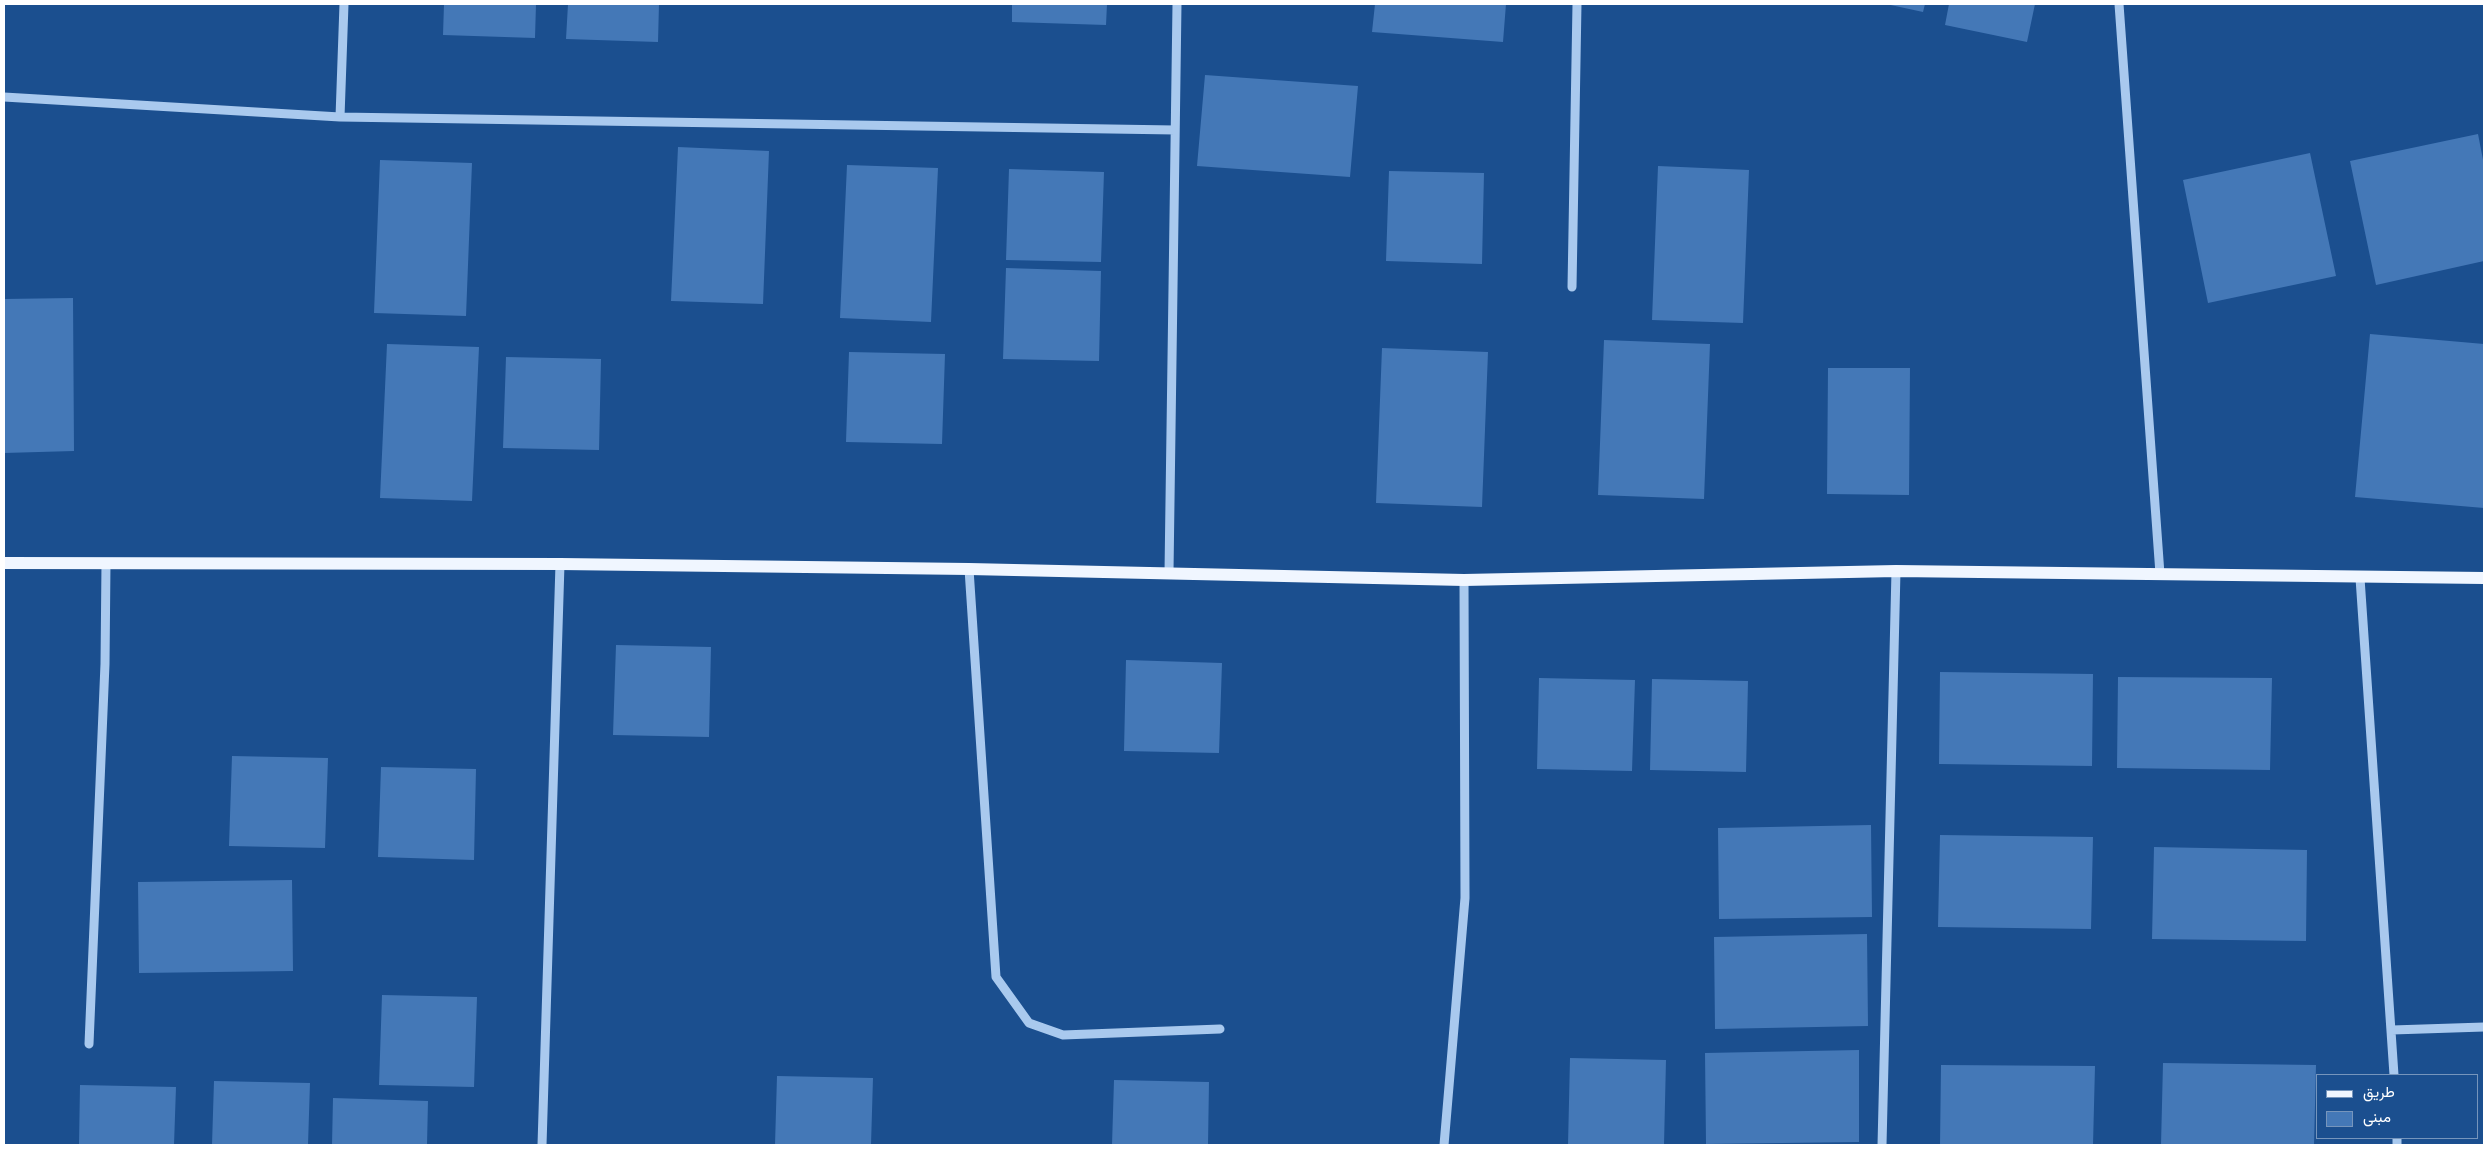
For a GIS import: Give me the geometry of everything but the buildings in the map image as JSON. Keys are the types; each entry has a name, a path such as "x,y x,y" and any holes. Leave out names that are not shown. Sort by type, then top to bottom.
{"main road":[{"path":"4,562 560,564 969,569 1464,580 1896,570 2360,578 2484,578"}],"street":[{"path":"340,117 344,4"},
{"path":"1169,572 1177,4"},
{"path":"1572,287 1577,4"},
{"path":"2119,4 2160,574"},
{"path":"4,97 340,117 1175,130"},
{"path":"89,1044 105,664 106,563"},
{"path":"542,1145 560,564"},
{"path":"969,569 996,977 1029,1023 1063,1034 1220,1028"},
{"path":"1882,1145 1896,570"},
{"path":"2360,578 2394,1074"},
{"path":"1444,1145 1465,898 1464,580"},
{"path":"2392,1030 2484,1027"}]}
